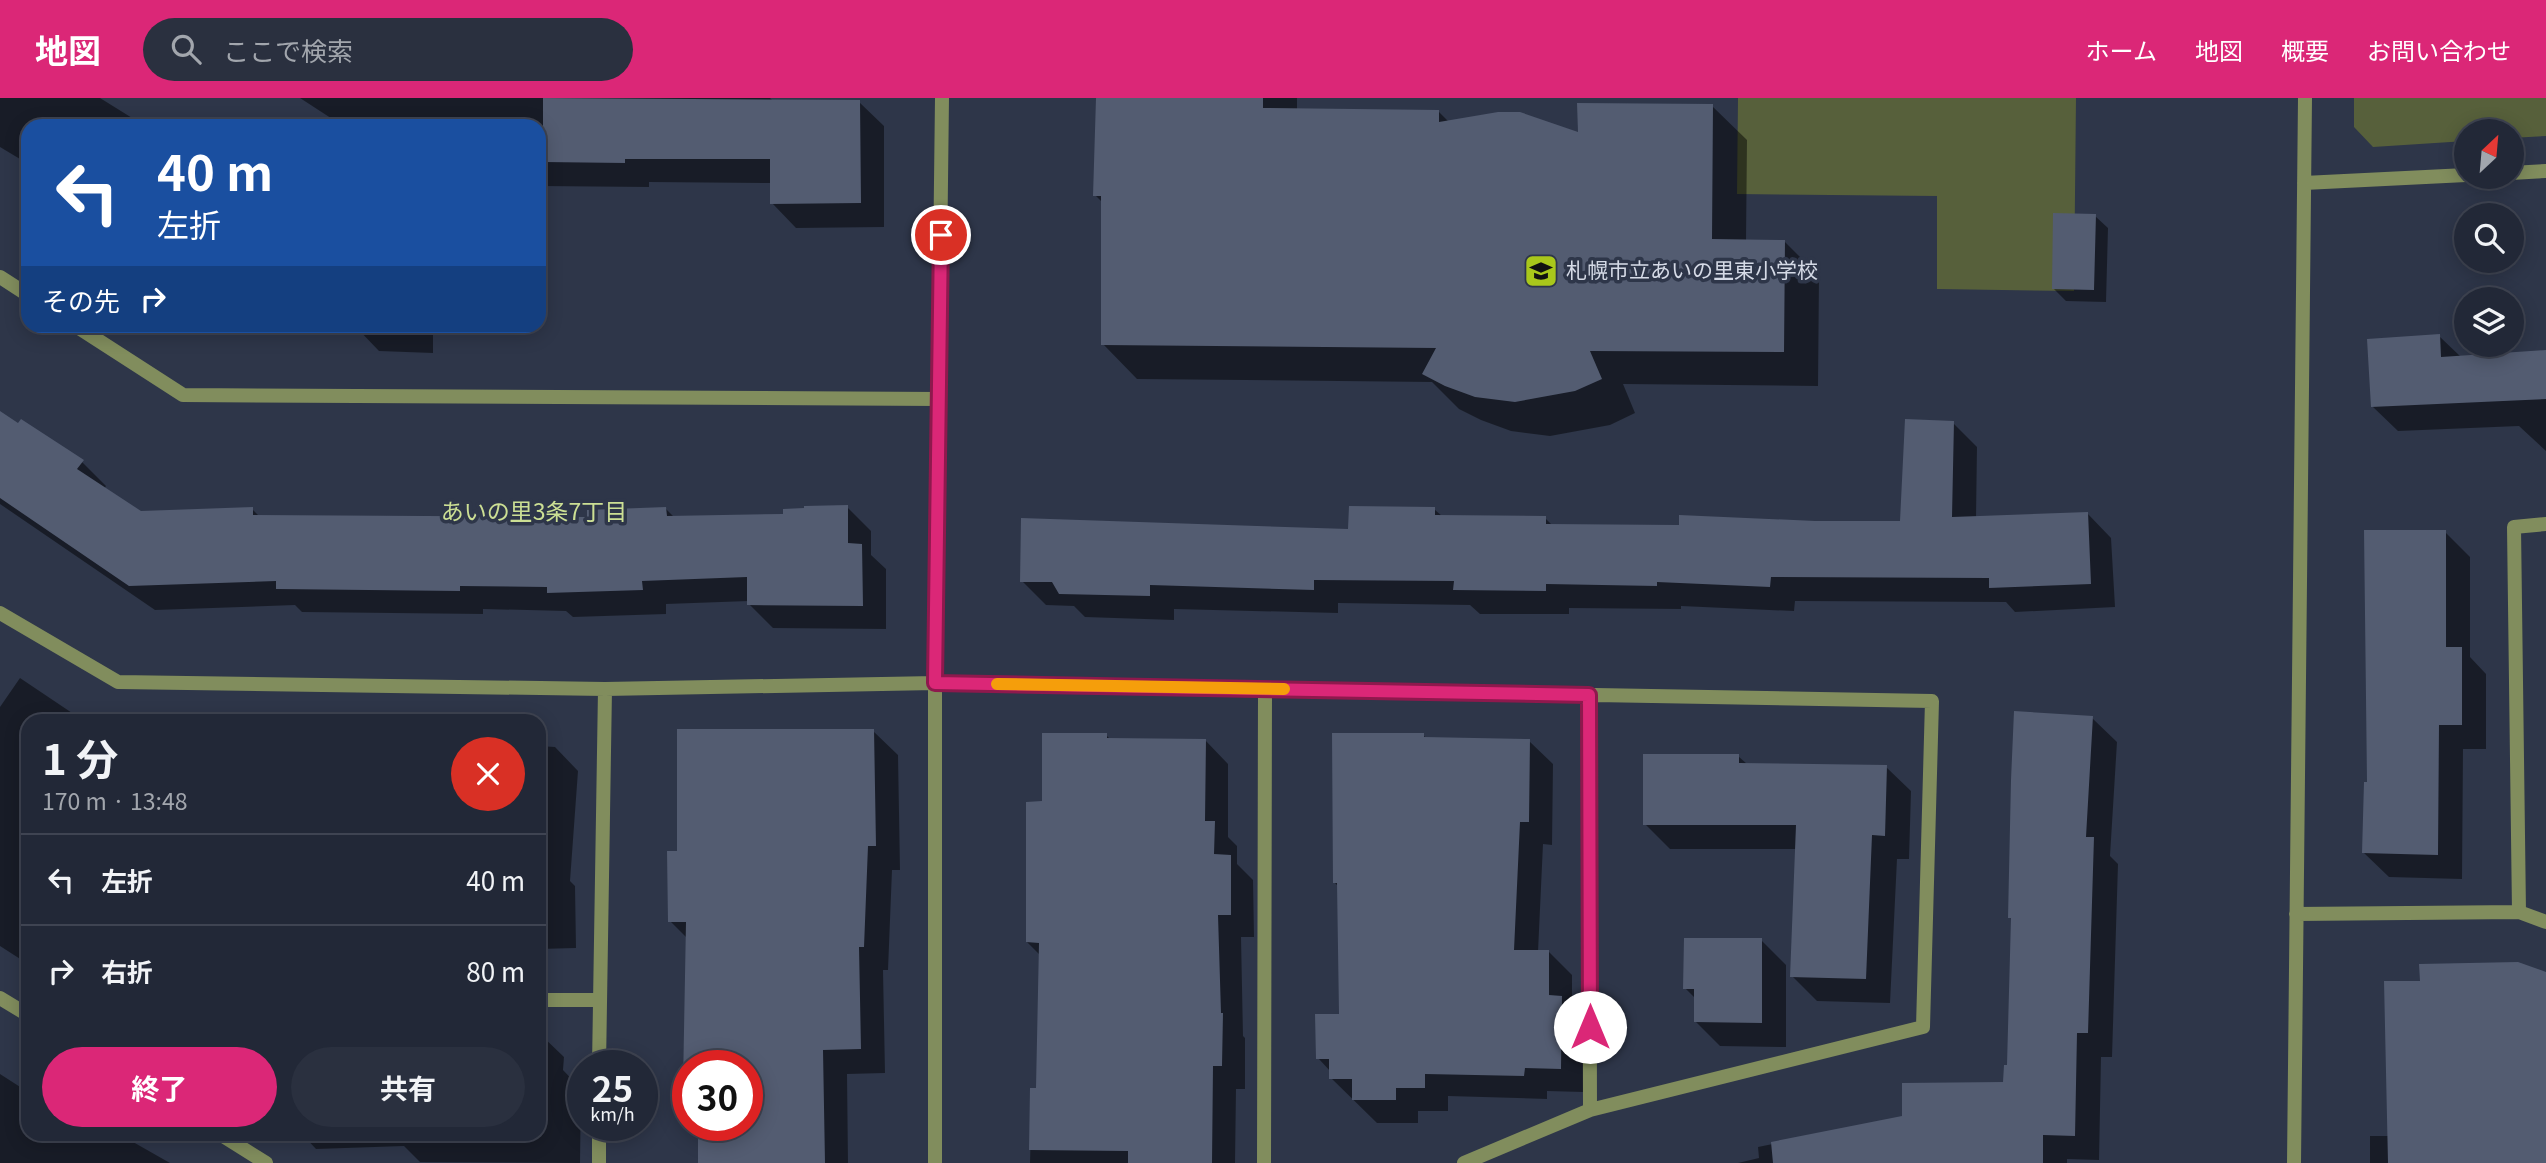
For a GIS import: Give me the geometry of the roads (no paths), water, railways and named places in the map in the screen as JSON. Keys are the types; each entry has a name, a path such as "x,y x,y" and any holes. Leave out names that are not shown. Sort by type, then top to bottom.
{"street":[{"path":"934,1163 935,683 942,98"},
{"path":"2294,1163 2305,98"},
{"path":"2524,172 2546,171"},
{"path":"2305,183 2454,176"},
{"path":"0,277 21,290"},
{"path":"87,333 183,395 939,399"},
{"path":"2519,912 2514,527 2546,524"},
{"path":"0,612 118,682 605,689 935,683 1932,701 1923,1027 1590,1110 1464,1163"},
{"path":"599,1050 605,689"},
{"path":"1264,1163 1265,689"},
{"path":"1589,695 1590,1110"},
{"path":"2296,914 2519,912 2546,922"},
{"path":"0,998 21,1011"},
{"path":"546,1000 600,1000"},
{"path":"231,1141 266,1163"},
{"path":"599,1141 599,1163"}],"place":[{"name":"札幌市立あいの里東小学校","path":"1541,271"}],"district":[{"name":"あいの里3条7丁目","path":"534,512"}]}
